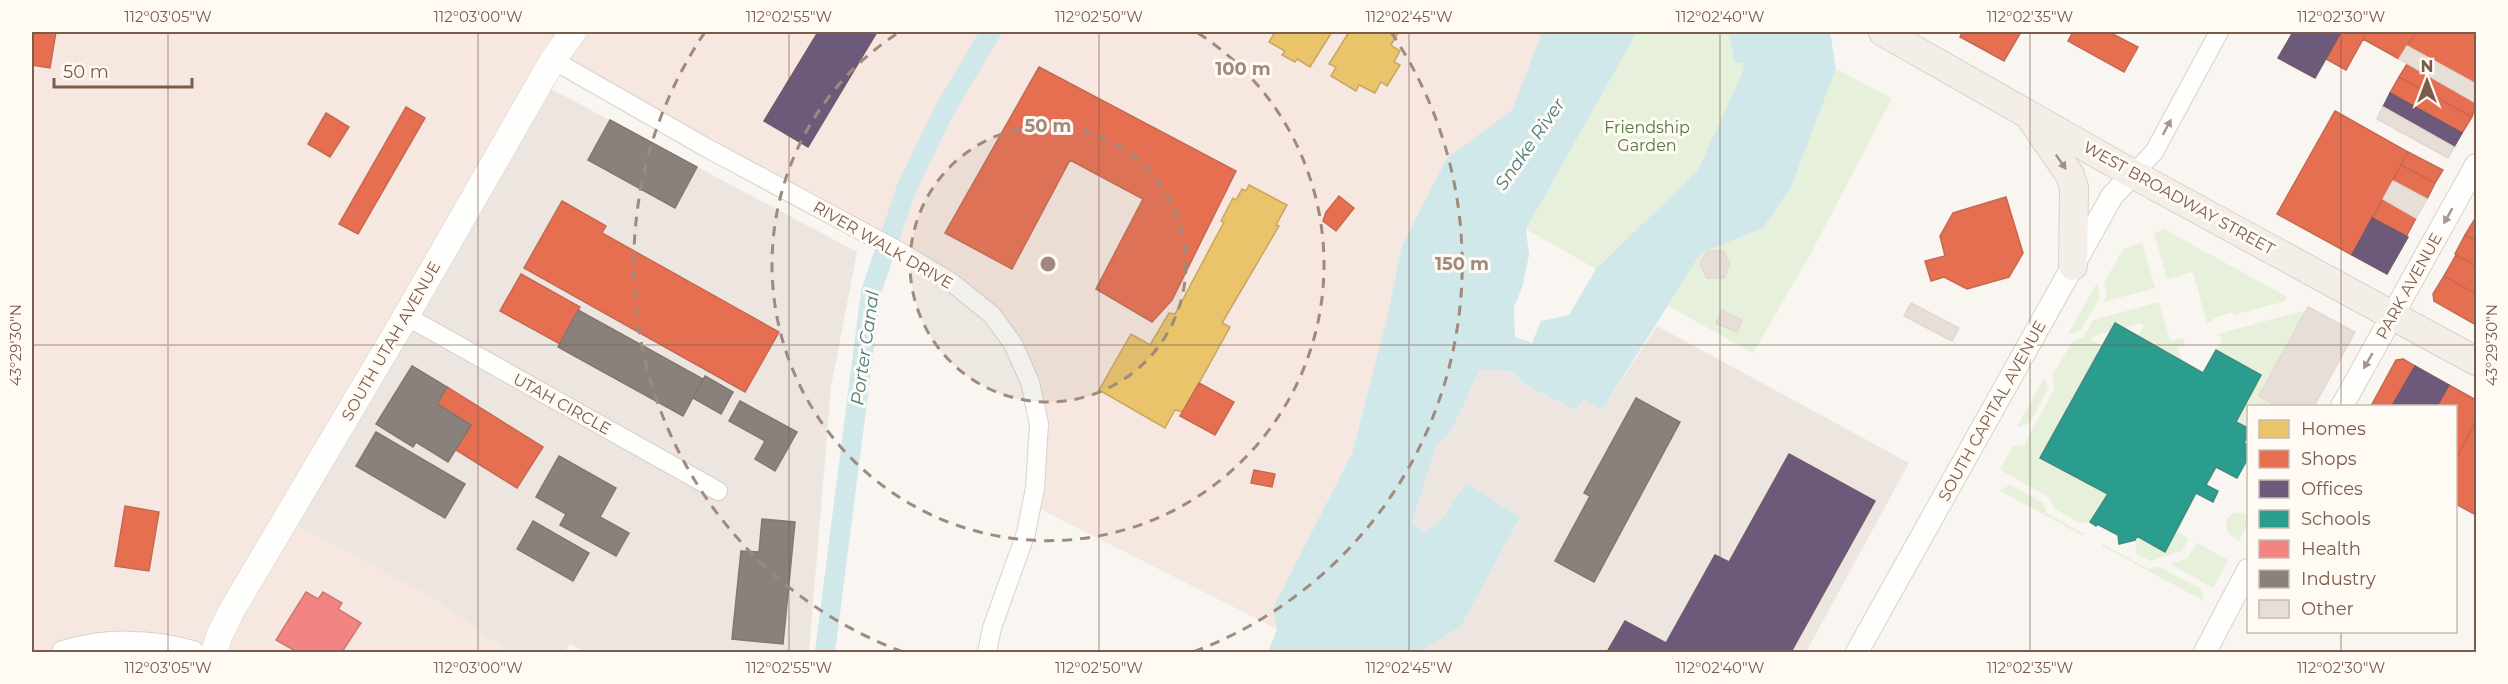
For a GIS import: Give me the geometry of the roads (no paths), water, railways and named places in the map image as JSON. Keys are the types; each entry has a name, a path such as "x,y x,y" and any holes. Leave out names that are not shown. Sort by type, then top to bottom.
{"main road":[{"name":"SOUTH UTAH AVENUE","path":"214,652 232,610 554,60 573,32"},
{"name":"WEST BROADWAY STREET","path":"1883,32 2133,174 2476,361"},
{"path":"2027,114 2070,175 2073,184 2076,196 2073,266"}],"street":[{"path":"2133,174 2154,152 2219,32"},
{"name":"RIVER WALK DRIVE","path":"554,60 707,148 906,255 951,282 992,315 1013,344 1030,382 1039,424 1035,488 1026,533 992,628 987,652"},
{"name":"PARK AVENUE","path":"2343,405 2476,165"},
{"name":"SOUTH CAPITAL AVENUE","path":"1857,652 2112,196 2133,174"},
{"name":"UTAH CIRCLE","path":"406,316 717,491"},
{"path":"2205,652 2247,573"},
{"path":"63,652 86,645 124,643 178,648 193,652"}],"water":[{"name":"Snake River","path":"1542,32 1637,32 1526,229 1529,255 1522,288 1514,307 1515,337 1532,343 1541,321 1569,315 1596,269 1698,170 1744,69 1742,62 1735,63 1728,32 1830,32 1836,69 1791,187 1763,228 1701,253 1602,410 1584,399 1576,410 1524,384 1510,372 1480,370 1450,433 1436,446 1412,524 1425,532 1440,522 1466,483 1520,517 1461,626 1425,648 1424,652 1268,652 1277,629 1273,608 1352,453 1386,322 1402,245 1447,158 1512,110"}],"waterway":[{"name":"Porter Canal","path":"825,652 871,292 907,187 945,109 991,32"}],"park label":[{"name":"Friendship Garden","path":"1647,136"}]}
